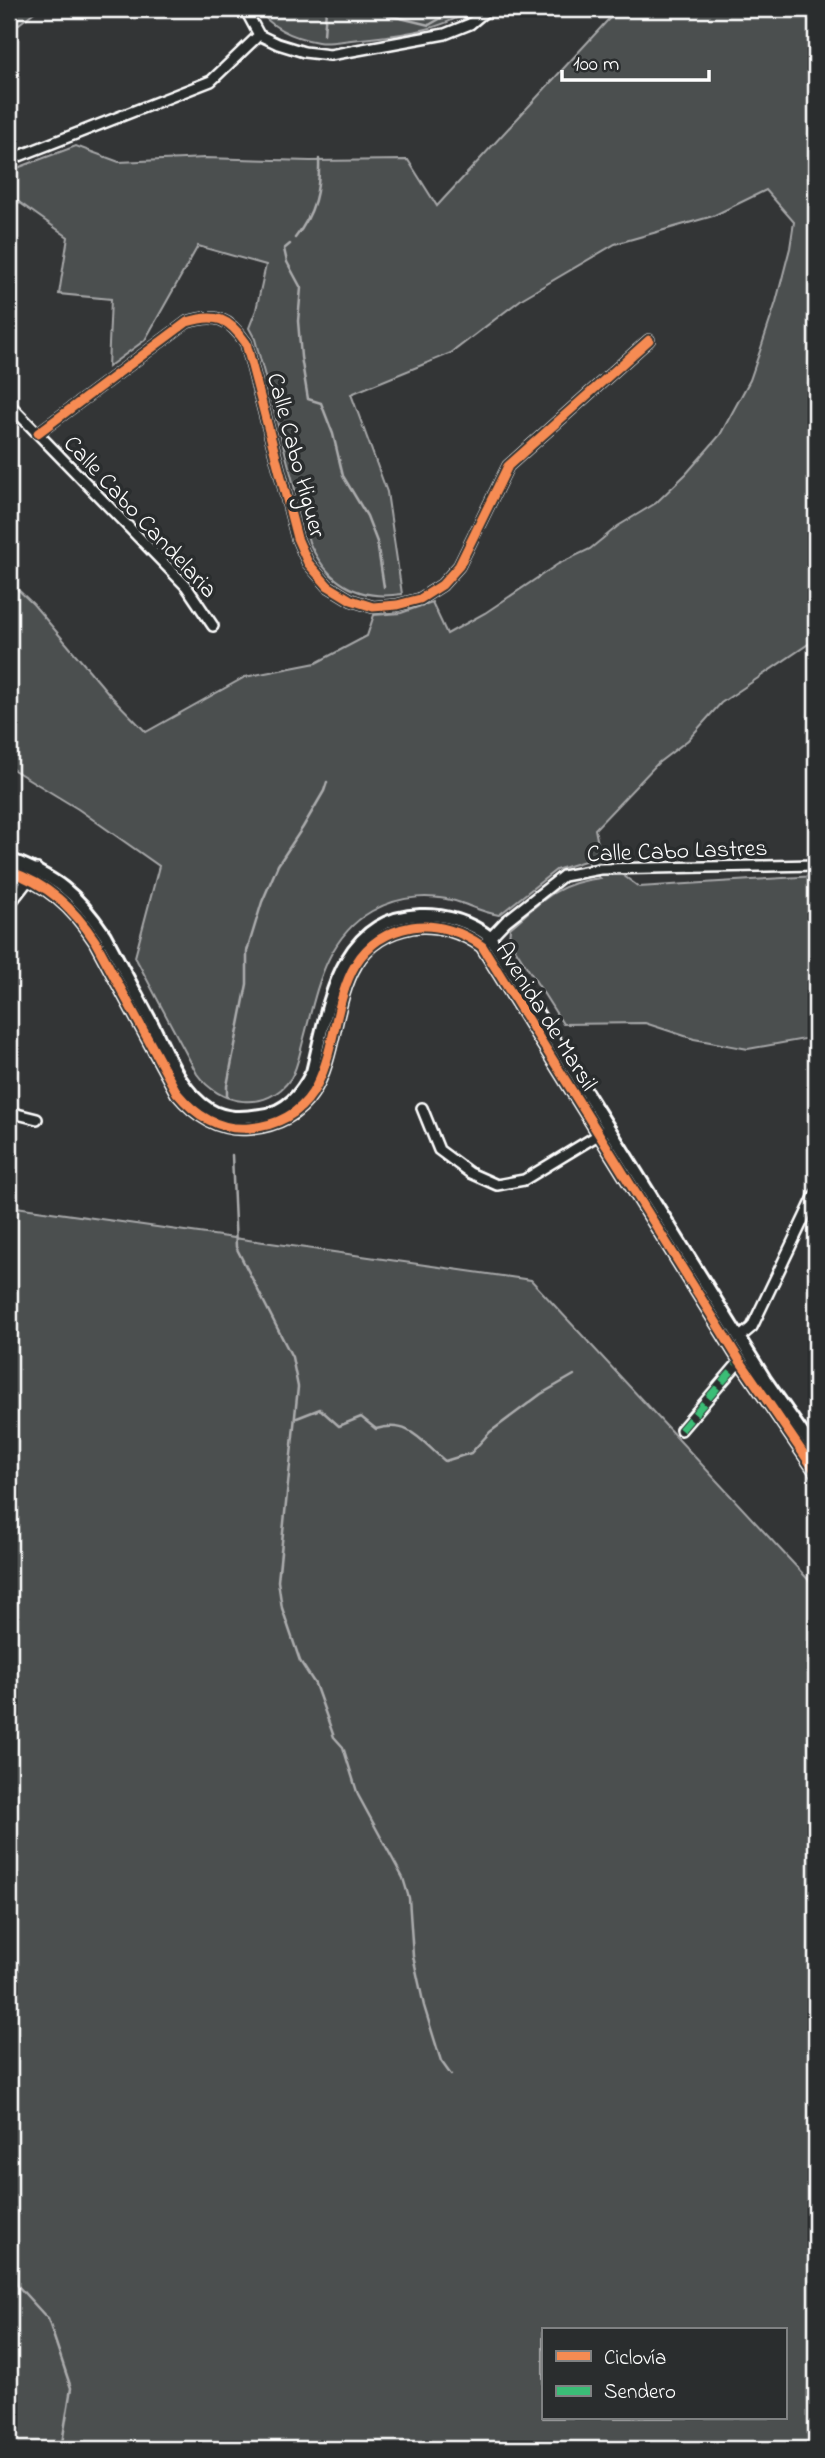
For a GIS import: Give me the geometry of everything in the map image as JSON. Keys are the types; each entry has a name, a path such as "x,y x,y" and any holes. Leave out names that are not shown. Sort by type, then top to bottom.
{"street":[{"path":"245,9 259,35 304,52 330,55 444,34 470,24 488,9"},
{"path":"9,160 211,82 259,35"},
{"name":"Calle Cabo Higuer","path":"38,433 187,322 206,316 224,320 237,329 246,343 297,538 308,563 328,586 351,600 373,607 397,605 420,599 442,585 459,566 508,466 649,340"},
{"name":"Calle Cabo Candelaria","path":"9,404 186,586 214,626"},
{"name":"Avenida de Marsil","path":"9,859 34,874 81,919 177,1093 188,1106 216,1125 245,1128 273,1125 303,1106 323,1076 346,985 356,961 385,936 418,926 435,927 486,942 740,1361 816,1472"},
{"name":"Calle Cabo Lastres","path":"486,942 506,921 563,876 600,869 816,865"},
{"name":"Avenida de Marsil","path":"9,871 34,874"},
{"path":"9,905 34,874"},
{"path":"422,1108 439,1150 470,1173 497,1185 524,1180 603,1132"},
{"path":"9,1112 37,1119"},
{"name":"Avenida de Marsil","path":"603,1132 816,1452"},
{"path":"739,1338 751,1327 816,1193"},
{"path":"681,1430 740,1361"}],"shaded area":[{"path":"9,9 38,9 9,32"},
{"path":"258,9 471,9 444,23 413,32 326,43 284,31 270,22"},
{"path":"618,9 816,9 816,646 810,643 721,703 688,740 658,763 595,829 601,859 639,887 816,876 816,1037 748,1049 694,1039 645,1023 563,1024 509,939 510,928 561,889 585,880 600,878 591,871 588,860 556,870 499,915 453,900 429,897 406,899 372,911 343,935 333,950 319,984 291,1078 281,1089 257,1101 230,1098 206,1085 197,1074 135,957 159,866 78,809 9,767 9,581 33,604 110,695 146,732 245,677 316,663 367,636 374,615 401,613 432,602 447,634 485,613 558,564 590,549 618,526 656,503 720,435 750,380 776,302 794,222 766,190 713,216 615,244 523,298 451,353 351,394 387,492 402,594 386,595 371,594 346,586 325,568 309,542 255,339 249,328 266,265 198,246 145,340 108,367 111,299 59,294 68,237 9,195 9,171 76,146 119,162 205,158 408,160 437,206"},
{"path":"9,1206 531,1280 816,1588 816,2449 9,2449"}],"waterway":[{"path":"324,35 326,9"},
{"path":"363,9 429,25 457,9"},
{"path":"295,238 312,210 319,159"},
{"path":"290,244 284,249 287,262 301,288 298,321 308,399 321,403 333,434 343,476 367,516 377,542 384,587"},
{"path":"227,1097 247,984 247,951 262,902 278,865 303,827 327,782"},
{"path":"232,1155 236,1247 292,1357 298,1387 278,1581 282,1608 300,1661 315,1684 334,1737 343,1747 358,1795 403,1878 409,1898 413,1956 424,2006 441,2061 451,2075"},
{"path":"297,1418 320,1409 339,1426 361,1417 376,1429 398,1427 421,1439 445,1461 471,1453 490,1432 541,1394 574,1375"},
{"path":"9,2246 14,2249 17,2285 48,2319 71,2388 61,2449"}],"marked path":[{"path":"681,1430 740,1361"}],"cycle path":[{"path":"38,433 187,322 214,318 228,323 246,343 297,538 308,563 328,586 351,600 373,607 397,605 420,599 442,585 459,566 508,466 649,340"},
{"path":"9,871 47,890 78,918 95,941 177,1093 200,1115 228,1127 250,1128 288,1116 312,1094 325,1064 342,996 355,965 377,941 412,927 430,926 458,933 482,946 740,1361 816,1472"}]}
